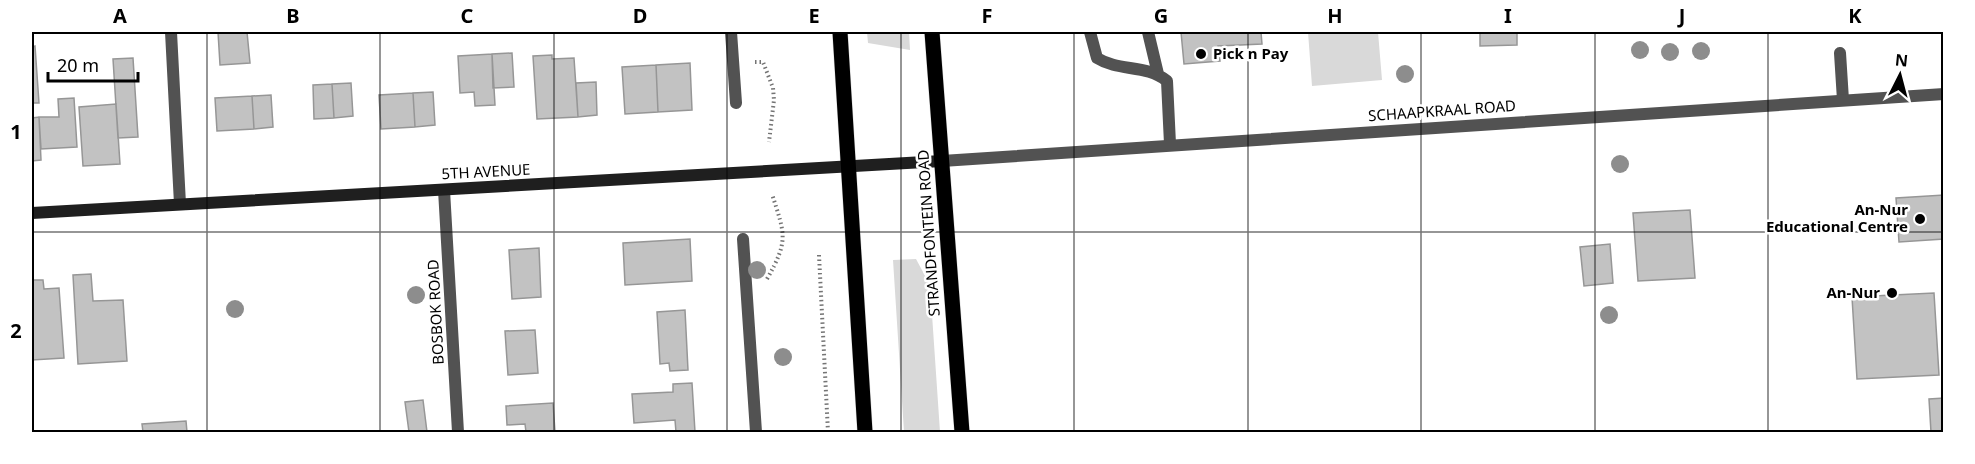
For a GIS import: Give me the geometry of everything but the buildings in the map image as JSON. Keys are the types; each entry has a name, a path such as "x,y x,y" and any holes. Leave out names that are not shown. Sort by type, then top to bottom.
{"main road":[{"path":"840,32 865,432"},
{"name":"STRANDFONTEIN ROAD","path":"932,32 962,432"},
{"name":"5TH AVENUE","path":"32,213 942,161"}],"street":[{"path":"171,32 180,204"},
{"path":"731,32 736,103"},
{"path":"1090,32 1097,58 1105,63 1158,74 1167,81 1170,144"},
{"path":"1148,32 1158,74"},
{"path":"1840,53 1843,100"},
{"name":"SCHAAPKRAAL ROAD","path":"942,161 1944,94"},
{"name":"BOSBOK ROAD","path":"444,190 458,432"},
{"path":"743,239 756,432"}],"path":[{"path":"763,62 773,88 774,100 769,142"},
{"path":"765,283 783,248 781,219 772,194"},
{"path":"819,255 828,432"}],"shaded area":[{"path":"867,32 909,32 910,50 868,43"},
{"path":"1308,32 1378,32 1382,80 1312,86"},
{"path":"916,259 930,285 940,432 904,432 893,260"}],"place":[{"name":"Pick n Pay","path":"1201,54"},
{"name":"An-Nur Educational Centre","path":"1920,219"},
{"name":"An-Nur","path":"1892,293"}]}
